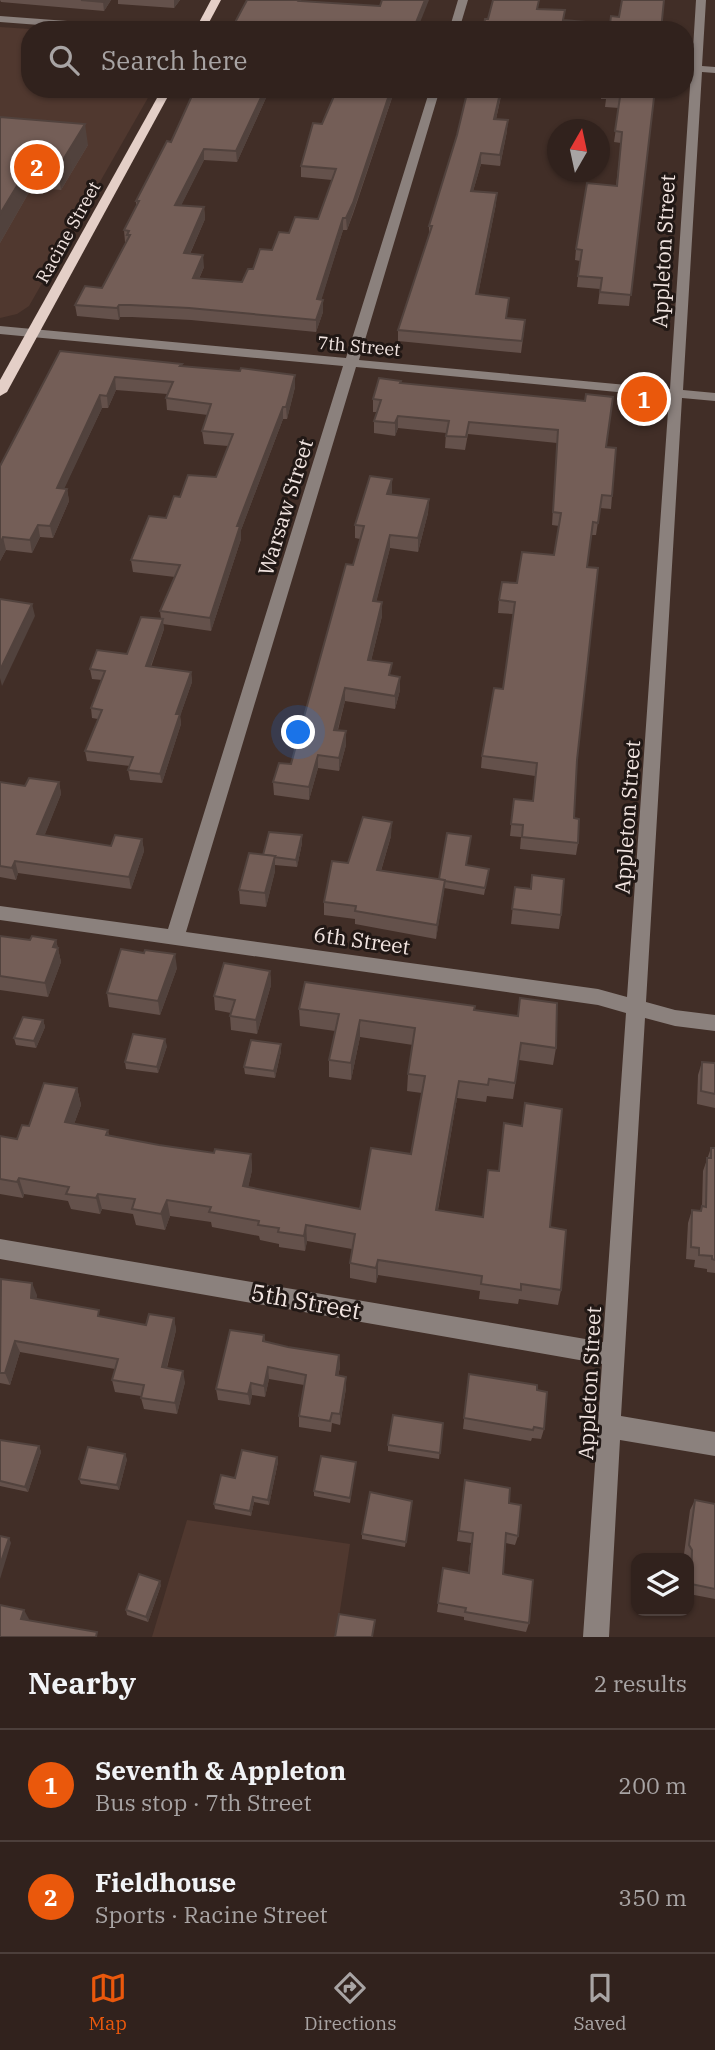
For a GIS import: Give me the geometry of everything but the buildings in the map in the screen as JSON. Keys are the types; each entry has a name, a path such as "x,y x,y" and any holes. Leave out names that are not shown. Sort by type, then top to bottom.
{"main road":[{"path":"205,21 216,0"},
{"name":"Racine Street","path":"0,392 162,98"}],"street":[{"path":"457,21 463,0"},
{"name":"Appleton Street","path":"597,1637 612,1355 638,1007 699,69 701,0"},
{"path":"0,19 27,21"},
{"name":"Warsaw Street","path":"175,937 432,98"},
{"name":"7th Street","path":"0,330 715,397"},
{"name":"6th Street","path":"0,913 598,996 676,1018 715,1023"},
{"name":"5th Street","path":"0,1249 612,1355"},
{"path":"609,1426 715,1444"}],"shaded area":[{"path":"0,27 21,28 21,98 148,98 29,306 17,314 0,318"},
{"path":"187,1520 350,1544 336,1637 152,1637"}],"place":[{"name":"Fieldhouse","path":"37,167"},
{"name":"Seventh & Appleton","path":"644,399"}]}
